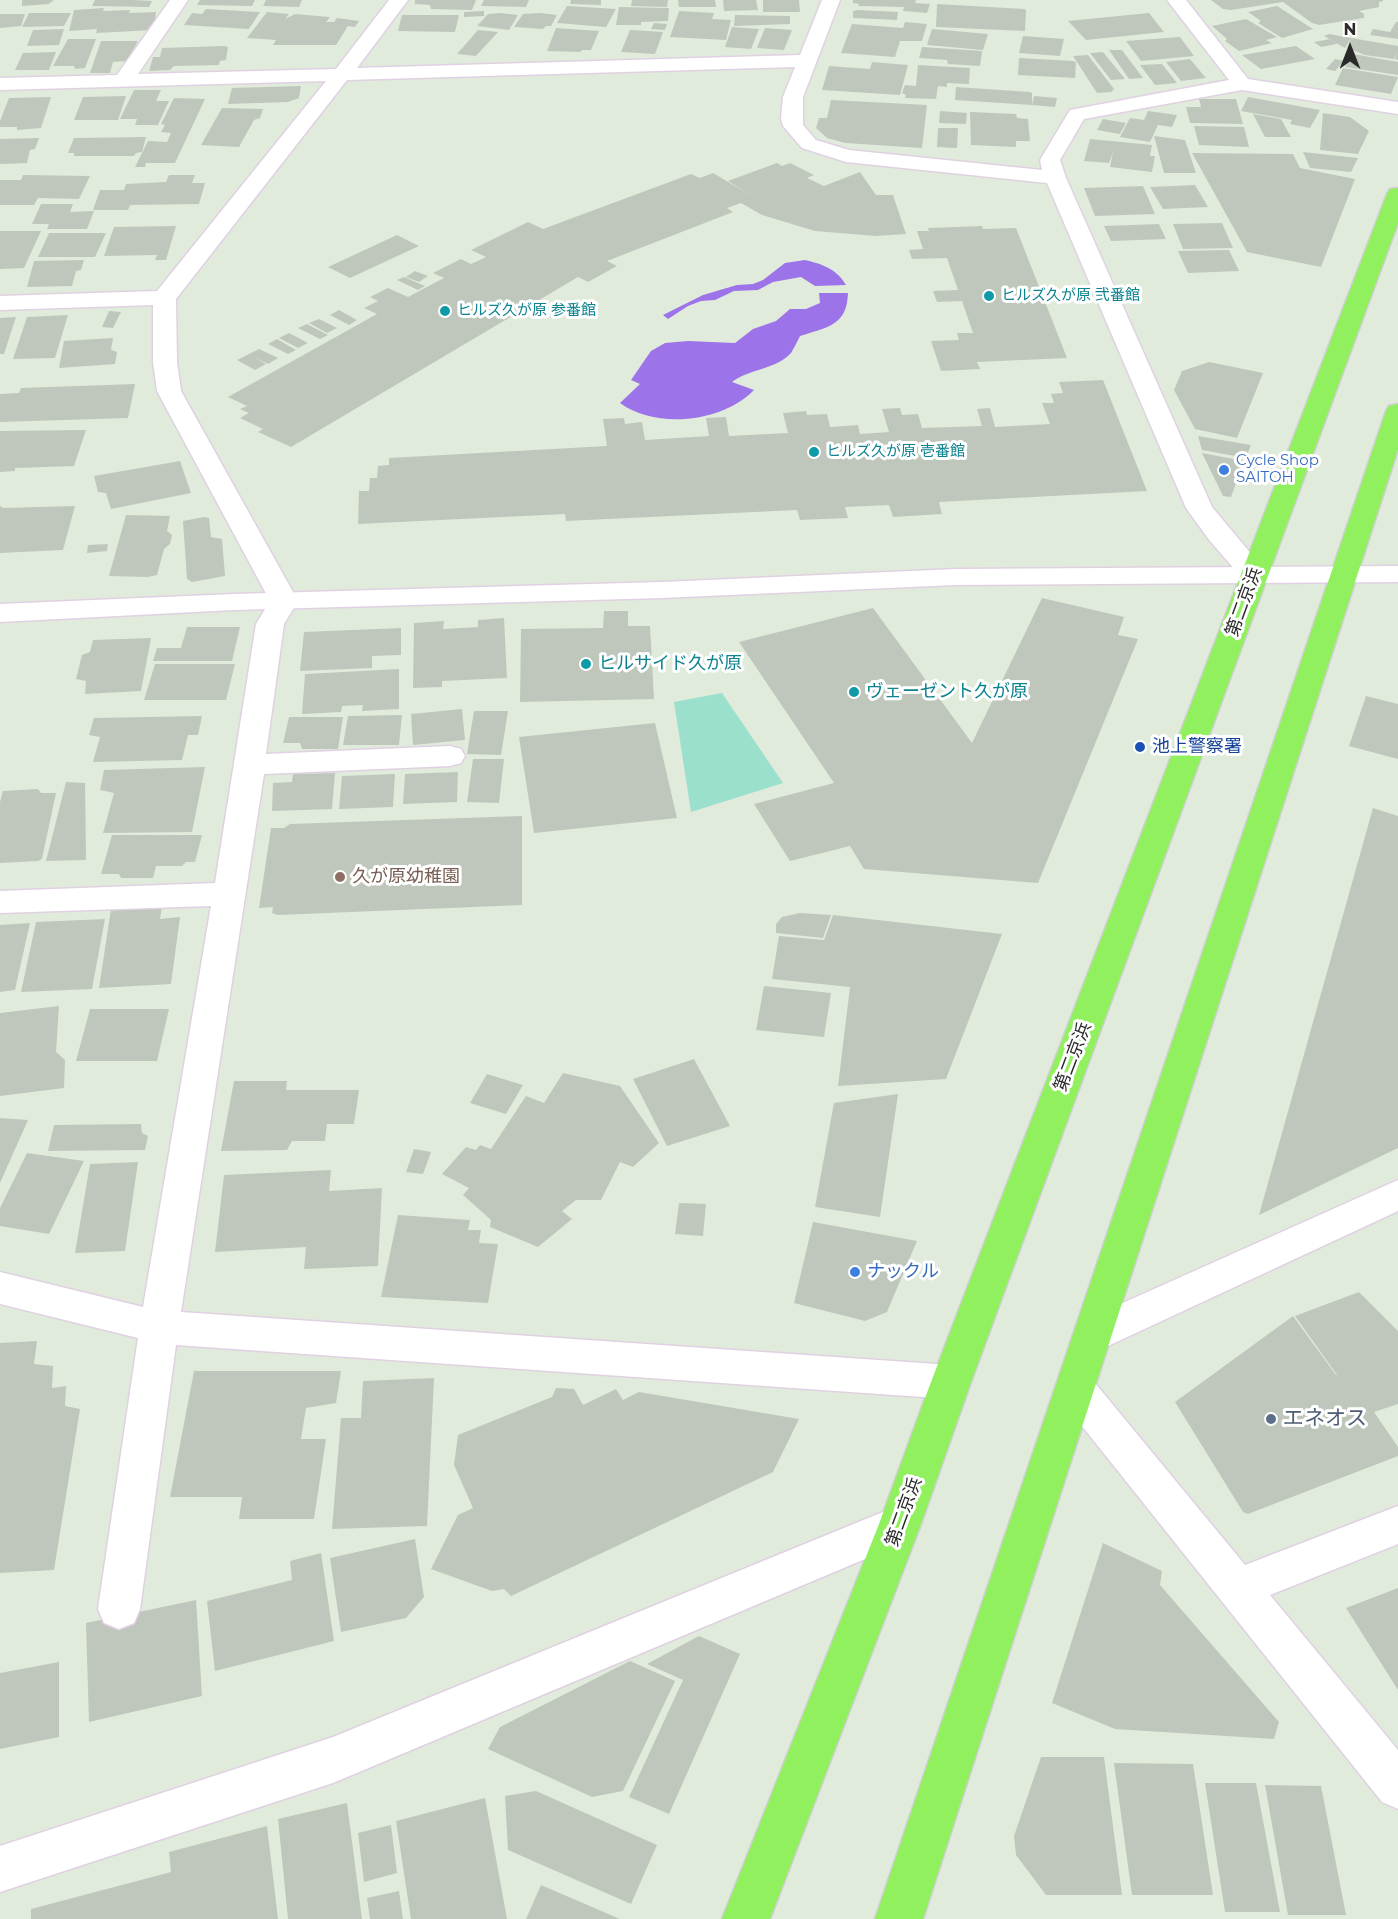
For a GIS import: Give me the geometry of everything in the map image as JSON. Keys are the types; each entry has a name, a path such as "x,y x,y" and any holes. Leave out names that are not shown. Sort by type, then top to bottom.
{"highway":[{"name":"第二京浜","path":"746,1919 900,1524 951,1382 1398,194"},
{"path":"900,1919 1398,411"}],"street":[{"path":"123,81 179,0"},
{"path":"284,601 169,391 165,363 164,298 273,164 399,0"},
{"path":"831,0 793,97 791,118 799,135 809,144 846,156 1018,176 1055,178"},
{"path":"1176,0 1242,84"},
{"path":"0,84 808,62"},
{"path":"1254,574 1219,535 1199,508 1055,178 1050,160 1077,114 1242,84 1398,108"},
{"path":"0,303 164,298"},
{"path":"0,614 284,601 662,590 956,578 1398,573"},
{"path":"119,1609 159,1327 230,894 270,624 284,601"},
{"path":"250,765 450,756"},
{"path":"0,902 230,894"},
{"path":"1094,1334 1398,1195"},
{"path":"0,1288 159,1327 951,1382"},
{"path":"1076,1389 1398,1786"},
{"path":"0,1869 333,1760 900,1524"},
{"path":"1236,1589 1398,1524"}],"shaded area":[{"path":"805,260 828,268 846,285 815,286 801,277 773,282 758,290 734,291 715,300 701,301 688,306 668,319 663,315 703,295 763,280 785,263"},
{"path":"819,293 848,293 847,304 839,319 834,324 800,336 791,353 785,358 732,382 754,390 741,401 708,415 689,419 652,417 635,412 620,403 640,384 631,380 651,351 665,343 688,341 735,343 753,329 776,321 790,309 806,309 820,303"},
{"path":"722,693 783,783 691,812 674,702"}],"building":[{"path":"22,0 54,0 49,4 22,6"},
{"path":"95,0 152,1 149,7 92,6"},
{"path":"200,0 255,0 252,6 197,5"},
{"path":"266,0 302,0 299,7 263,6"},
{"path":"415,0 476,0 472,10 431,9 430,5 415,4"},
{"path":"484,0 529,0 526,7 481,6"},
{"path":"571,0 601,0 601,5 570,4"},
{"path":"632,0 668,0 667,7 631,6"},
{"path":"678,0 715,0 716,7 679,7"},
{"path":"723,0 756,0 758,10 724,11"},
{"path":"763,0 799,0 800,12 763,12"},
{"path":"853,0 916,0 915,3 930,4 927,13 903,11 904,7 858,6 859,4 853,3"},
{"path":"1211,0 1383,1 1379,2 1379,7 1359,11 1364,14 1364,18 1319,25 1312,23 1283,2 1231,10 1223,9"},
{"path":"937,4 1024,9 1026,10 1025,31 936,27"},
{"path":"567,6 616,9 606,27 557,23"},
{"path":"1277,6 1313,29 1282,38 1258,23 1261,21 1248,12"},
{"path":"619,7 669,8 668,21 641,22 641,25 616,25"},
{"path":"104,8 103,11 156,12 154,30 96,33 97,29 69,31 74,10"},
{"path":"206,9 260,12 249,29 184,25 192,13 202,14"},
{"path":"484,11 484,16 464,17 464,12"},
{"path":"679,11 714,13 712,19 731,20 726,40 670,37"},
{"path":"853,11 898,12 897,20 853,18"},
{"path":"267,12 289,14 285,19 295,14 330,17 326,22 334,22 337,18 359,21 355,27 348,26 336,45 273,45 276,40 247,38"},
{"path":"29,13 71,13 64,26 22,27"},
{"path":"1149,13 1164,32 1086,40 1068,21"},
{"path":"0,14 25,14 21,26 0,28"},
{"path":"488,14 518,15 509,30 477,26"},
{"path":"523,14 557,15 551,26 543,29 514,27"},
{"path":"402,15 459,15 455,32 398,31"},
{"path":"735,15 790,16 790,24 734,26"},
{"path":"1246,19 1277,37 1266,40 1272,43 1239,51 1225,41 1227,39 1212,26"},
{"path":"905,22 927,24 922,41 900,41 895,57 841,53 852,24 903,28"},
{"path":"1398,22 1398,39 1370,35 1373,29 1390,32"},
{"path":"654,23 667,24 665,30 651,29"},
{"path":"732,27 759,29 751,49 725,47"},
{"path":"556,28 599,31 591,50 547,51"},
{"path":"765,28 792,30 784,50 757,48"},
{"path":"64,29 59,45 27,46 33,30"},
{"path":"932,29 988,34 983,50 927,45"},
{"path":"478,30 498,32 476,56 457,54"},
{"path":"630,30 663,32 655,54 621,52"},
{"path":"1329,34 1351,38 1345,48 1324,36"},
{"path":"1023,36 1064,39 1060,56 1019,53"},
{"path":"1180,37 1194,56 1141,61 1126,41"},
{"path":"1351,38 1398,46 1398,60 1395,59 1396,53 1394,59 1365,55 1347,48"},
{"path":"68,39 96,39 85,68 53,66"},
{"path":"1330,39 1337,44 1321,47 1314,42"},
{"path":"101,41 138,41 127,61 113,62 110,73 90,73"},
{"path":"1296,46 1315,59 1261,69 1242,55"},
{"path":"228,47 226,60 220,61 219,65 174,66 170,70 149,71 153,57 160,57 162,48"},
{"path":"922,47 982,51 980,66 948,64 947,60 919,58"},
{"path":"1109,50 1122,50 1143,78 1129,79"},
{"path":"56,52 49,70 15,70 23,53"},
{"path":"1103,52 1125,79 1111,80 1090,53"},
{"path":"1353,54 1398,62 1398,75 1345,67"},
{"path":"1088,55 1114,89 1111,92 1097,93 1073,56"},
{"path":"1019,58 1076,62 1075,78 1018,75"},
{"path":"1190,59 1206,78 1181,81 1166,62"},
{"path":"1335,59 1344,61 1335,71 1326,69"},
{"path":"872,62 908,65 900,95 822,90 829,66 870,69"},
{"path":"1162,64 1177,83 1155,85 1140,65"},
{"path":"918,65 970,68 969,84 947,83 947,87 938,86 936,99 905,98 906,95 902,93 905,85 916,86"},
{"path":"1343,68 1398,77 1391,94 1335,85"},
{"path":"301,86 299,98 288,102 228,104 232,88"},
{"path":"956,87 1030,92 1032,93 1032,105 955,100"},
{"path":"134,90 161,90 156,101 169,101 158,125 135,125 137,119 120,119"},
{"path":"126,96 118,120 74,120 83,97"},
{"path":"1034,96 1057,98 1055,107 1032,105"},
{"path":"51,97 41,128 17,130 17,127 0,127 9,98"},
{"path":"1248,97 1320,110 1310,128 1290,124 1292,120 1241,111"},
{"path":"174,98 205,99 175,163 146,163 145,167 135,167 148,141 167,142 171,133 161,132 165,125 161,124"},
{"path":"1199,99 1236,99 1243,124 1190,123 1186,107 1201,107"},
{"path":"831,100 927,105 922,148 845,143 827,138 816,128 819,118 827,118"},
{"path":"222,108 263,109 260,118 254,120 239,147 201,145"},
{"path":"940,111 967,113 966,124 939,123"},
{"path":"1148,111 1177,115 1172,127 1158,125 1150,142 1120,137 1130,118 1144,120"},
{"path":"970,112 1016,114 1017,118 1028,119 1030,141 1016,141 1016,147 971,145"},
{"path":"1323,113 1350,117 1369,131 1358,154 1320,150"},
{"path":"1253,114 1281,119 1291,137 1265,137"},
{"path":"1103,119 1126,123 1120,134 1097,130"},
{"path":"1194,126 1244,127 1249,147 1199,145"},
{"path":"938,128 958,128 957,148 937,147"},
{"path":"1154,136 1185,140 1196,173 1164,173"},
{"path":"146,137 142,152 134,156 74,156 74,153 68,153 74,138"},
{"path":"39,138 35,149 30,150 27,163 0,164 0,139"},
{"path":"1090,139 1152,145 1150,156 1155,156 1152,172 1110,167 1113,152 1109,163 1084,161"},
{"path":"1303,152 1358,158 1351,172 1310,168"},
{"path":"1192,153 1293,154 1300,168 1355,179 1321,267 1247,252"},
{"name":"ヒルズ久が原 参番館","path":"777,163 782,166 790,163 814,175 807,178 824,186 860,172 876,195 893,195 906,234 876,236 815,231 762,215 741,203 727,208 733,212 607,261 617,266 588,282 578,277 291,447 258,432 263,429 240,418 249,413 240,409 247,406 228,397 377,314 364,308 378,301 370,297 388,288 408,297 444,278 433,273 461,259 471,264 486,257 471,250 528,222 543,229 691,174 700,178 713,173 752,196 728,181"},
{"path":"23,175 90,176 79,199 38,198 34,205 0,205 0,180 21,180"},
{"path":"169,175 195,175 192,183 205,183 199,204 130,205 128,210 93,210 100,190 124,190 126,184 166,182"},
{"path":"1195,185 1208,207 1163,209 1150,187"},
{"path":"1143,186 1155,214 1095,216 1084,188"},
{"path":"41,204 73,204 70,212 94,211 87,229 47,229 49,224 32,224"},
{"path":"1222,223 1233,248 1183,249 1173,224"},
{"path":"1159,224 1166,239 1111,241 1104,226"},
{"path":"176,226 166,260 155,260 157,255 104,256 114,227"},
{"name":"ヒルズ久が原 弐番館","path":"982,226 983,229 1016,228 1067,358 977,362 980,369 941,371 931,341 959,340 957,333 973,333 962,301 937,302 933,291 958,290 947,258 912,259 909,250 923,249 917,231 929,231 928,228"},
{"path":"0,231 41,231 24,268 0,269"},
{"path":"49,233 106,233 95,257 38,257"},
{"path":"397,235 419,246 350,278 328,267"},
{"path":"1229,250 1239,271 1188,273 1178,251"},
{"path":"84,260 81,270 76,271 72,286 27,287 34,261"},
{"path":"415,271 428,276 419,282 406,277"},
{"path":"404,277 425,286 418,290 397,280"},
{"path":"339,310 357,320 349,325 330,315"},
{"path":"109,311 121,312 113,328 102,327"},
{"path":"68,315 55,358 13,359 27,317"},
{"path":"16,317 4,354 0,354 0,318"},
{"path":"319,319 337,328 327,333 309,323"},
{"path":"307,324 328,335 320,339 298,328"},
{"path":"289,333 308,343 298,348 279,338"},
{"path":"113,338 111,350 117,352 115,364 59,368 64,341"},
{"path":"277,339 296,350 288,354 268,344"},
{"path":"259,349 278,358 268,364 254,357 266,364 255,370 237,360"},
{"path":"1209,362 1263,373 1237,438 1195,429 1174,390 1182,371"},
{"name":"ヒルズ久が原 壱番館","path":"1103,380 1147,491 939,502 942,514 893,517 889,505 845,507 848,518 800,520 797,510 566,521 565,514 358,524 359,491 369,491 370,478 377,478 378,466 389,465 389,458 607,446 603,419 624,418 625,424 642,422 645,440 709,436 706,418 726,417 729,436 788,433 783,413 806,411 807,415 827,414 830,427 858,425 860,434 889,432 882,409 900,408 902,415 918,414 922,428 982,426 977,409 990,408 995,427 1050,424 1042,403 1054,403 1051,394 1063,393 1059,382"},
{"path":"135,384 128,418 0,422 0,394 19,393 21,388"},
{"path":"86,430 74,466 15,468 15,471 0,472 0,431"},
{"path":"1198,436 1251,445 1246,458 1202,450"},
{"path":"1202,453 1244,461 1231,497 1223,496"},
{"path":"180,461 191,493 111,509 106,493 98,492 94,476"},
{"path":"0,506 3,508 75,506 63,550 0,553"},
{"path":"126,515 170,516 167,531 172,535 170,544 164,549 157,575 148,577 109,576"},
{"path":"209,518 211,537 222,539 225,576 192,582 187,579 183,521"},
{"path":"108,544 107,551 87,553 88,545"},
{"name":"ヴェーゼント久が原","path":"1042,598 1124,617 1118,635 1138,639 1038,883 864,869 850,846 790,861 754,804 834,783 739,642 873,608 972,743"},
{"name":"ヒルサイド久が原","path":"604,611 628,611 628,626 650,626 654,699 520,702 521,629 603,628"},
{"path":"504,618 507,678 442,681 442,687 413,688 414,623 444,621 443,629 478,627 478,620"},
{"path":"187,627 240,627 232,661 153,661 157,648 181,648"},
{"path":"401,628 401,655 372,656 372,668 300,671 304,632"},
{"path":"151,638 141,691 85,694 86,681 76,679 82,655 90,652 93,640"},
{"path":"155,664 235,664 226,700 144,700"},
{"path":"399,669 399,709 362,711 363,705 342,706 341,712 302,714 305,674"},
{"path":"1366,696 1398,704 1398,759 1349,746"},
{"path":"462,709 465,740 413,745 411,714"},
{"path":"474,711 508,711 501,755 467,754"},
{"path":"402,715 399,745 343,745 348,716"},
{"path":"202,716 198,735 188,735 182,760 93,762 100,737 89,735 94,718"},
{"path":"289,717 343,717 338,749 302,749 300,743 283,743"},
{"path":"655,723 677,818 534,833 519,737"},
{"path":"473,759 504,759 499,803 467,802"},
{"path":"205,767 192,832 103,833 114,793 100,790 104,770"},
{"path":"458,772 457,802 403,804 405,774"},
{"path":"335,773 332,809 272,811 273,783 292,782 293,774"},
{"path":"395,774 393,807 339,809 342,776"},
{"path":"66,782 85,783 86,860 46,861"},
{"path":"38,789 41,793 56,793 42,859 0,863 0,802 3,791"},
{"path":"1373,808 1398,816 1398,1148 1259,1215"},
{"path":"522,816 522,905 278,915 272,913 273,907 259,908 271,828 284,828 290,824"},
{"path":"112,835 202,835 195,862 186,862 182,866 156,866 153,878 121,878 119,874 101,874"},
{"path":"162,906 160,919 180,917 171,984 99,988 111,909"},
{"path":"800,913 831,915 823,938 776,933 776,924 782,917"},
{"path":"833,915 1002,934 946,1079 838,1086 850,987 772,979 779,936 824,940"},
{"path":"105,919 92,989 21,992 36,922"},
{"path":"30,923 15,990 0,992 0,925"},
{"path":"764,986 831,993 824,1037 756,1030"},
{"path":"59,1006 56,1052 65,1060 64,1088 0,1096 0,1013"},
{"path":"90,1009 169,1009 157,1061 76,1061"},
{"path":"694,1059 730,1126 667,1146 633,1079"},
{"path":"563,1073 620,1086 659,1143 633,1167 620,1162 601,1200 576,1200 562,1211 572,1219 538,1247 490,1227 491,1220 463,1195 469,1188 442,1174 466,1147 476,1150 480,1145 491,1149 526,1096 544,1103"},
{"path":"487,1074 523,1085 506,1114 470,1103"},
{"path":"234,1081 287,1081 286,1090 359,1090 354,1124 327,1124 325,1141 292,1141 287,1150 221,1151"},
{"path":"898,1094 880,1217 815,1207 834,1103"},
{"path":"0,1118 28,1120 0,1183"},
{"path":"141,1124 142,1133 148,1136 145,1150 48,1151 54,1125"},
{"path":"414,1149 431,1152 423,1174 406,1172"},
{"path":"27,1153 84,1161 49,1234 0,1226 0,1208"},
{"path":"138,1162 125,1251 75,1253 90,1164"},
{"path":"331,1170 329,1191 382,1188 378,1266 304,1269 306,1247 215,1252 224,1175"},
{"path":"679,1203 706,1204 703,1236 675,1234"},
{"path":"398,1215 470,1220 468,1230 481,1230 479,1243 498,1244 488,1303 381,1297"},
{"path":"813,1222 917,1241 887,1312 865,1321 794,1303"},
{"path":"1359,1292 1398,1331 1398,1404 1374,1412 1398,1447 1398,1456 1248,1514 1243,1512 1175,1402 1293,1316 1337,1375 1295,1316"},
{"path":"37,1341 34,1364 53,1366 52,1388 66,1386 65,1406 80,1409 54,1570 0,1573 0,1343"},
{"path":"194,1371 341,1371 336,1403 306,1408 301,1439 326,1439 314,1519 239,1519 242,1497 170,1497"},
{"path":"434,1378 427,1526 332,1529 341,1418 361,1418 363,1381"},
{"path":"556,1388 574,1389 583,1405 616,1389 623,1400 639,1392 799,1419 773,1472 511,1596 504,1589 492,1591 431,1569 458,1515 473,1508 454,1465 458,1435 552,1397"},
{"path":"415,1539 424,1597 406,1618 341,1632 330,1558"},
{"path":"1103,1543 1162,1571 1160,1585 1279,1722 1274,1739 1115,1729 1052,1703"},
{"path":"321,1553 334,1641 215,1671 207,1601 292,1580 290,1561"},
{"path":"1398,1588 1398,1690 1346,1608"},
{"path":"196,1600 202,1696 89,1722 86,1623"},
{"path":"699,1636 740,1654 669,1814 629,1797 683,1680 647,1664"},
{"path":"630,1661 675,1681 623,1791 592,1797 488,1749 500,1727"},
{"path":"59,1662 59,1737 0,1749 0,1673"},
{"path":"1041,1757 1104,1757 1122,1895 1046,1895 1016,1855 1014,1836"},
{"path":"1114,1763 1193,1764 1213,1895 1132,1895"},
{"path":"1205,1783 1256,1783 1280,1912 1225,1912"},
{"path":"1265,1785 1321,1786 1346,1915 1288,1915"},
{"path":"536,1791 657,1845 631,1904 508,1850 505,1796"},
{"path":"485,1798 507,1919 411,1919 396,1821"},
{"path":"347,1803 362,1919 288,1919 278,1819"},
{"path":"391,1825 397,1873 364,1882 358,1833"},
{"path":"267,1826 278,1919 31,1919 31,1909 171,1872 169,1852"},
{"path":"541,1885 620,1919 526,1919"},
{"path":"399,1891 403,1919 370,1919 367,1898"}],"place":[{"name":"ヒルズ久が原 弐番館","path":"989,296"},
{"name":"ヒルズ久が原 参番館","path":"445,311"},
{"name":"ヒルズ久が原 壱番館","path":"814,452"},
{"name":"Cycle Shop SAITOH","path":"1224,470"},
{"name":"ヒルサイド久が原","path":"586,664"},
{"name":"ヴェーゼント久が原","path":"854,692"},
{"name":"池上警察署","path":"1140,747"},
{"name":"久が原幼稚園","path":"340,877"},
{"name":"ナックル","path":"855,1272"},
{"name":"エネオス","path":"1271,1419"}]}
